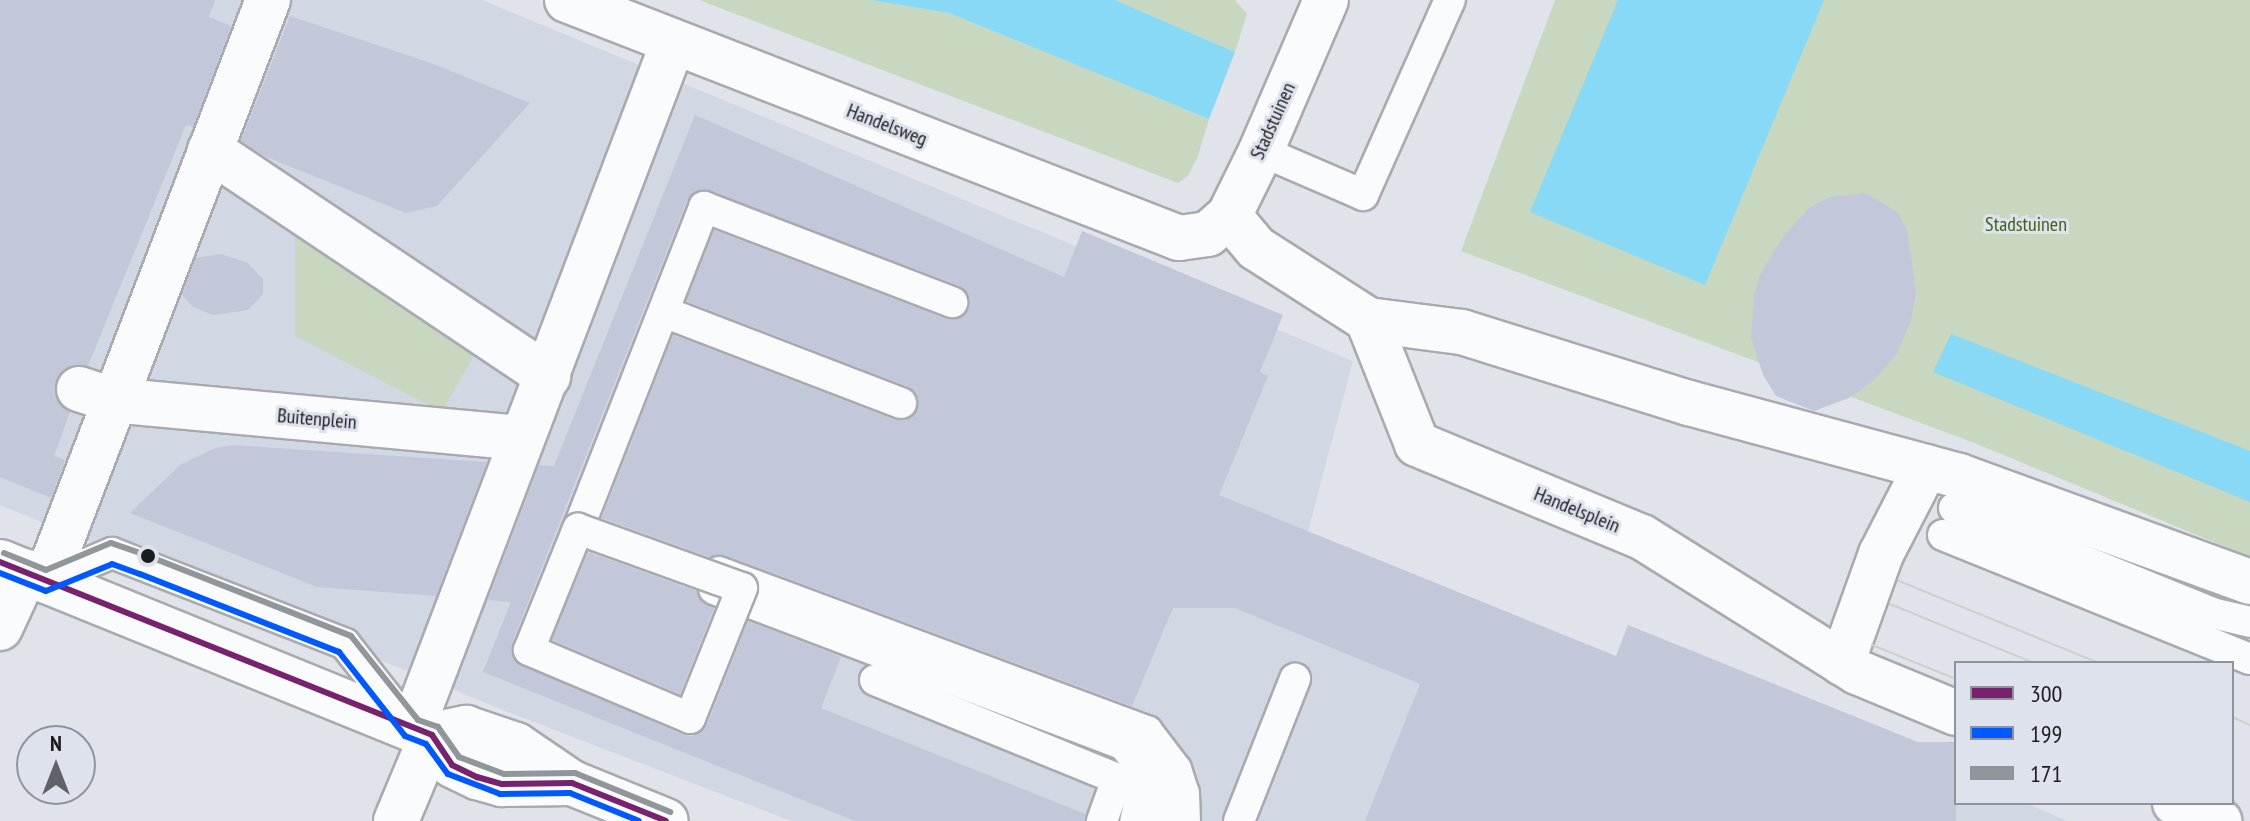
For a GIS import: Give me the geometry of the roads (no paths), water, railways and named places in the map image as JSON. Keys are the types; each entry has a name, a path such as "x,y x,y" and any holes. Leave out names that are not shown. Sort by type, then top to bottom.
{"street":[{"path":"0,628 202,140 268,0"},
{"name":"Handelsweg","path":"567,0 1179,238 1218,225"},
{"name":"Stadstuinen","path":"1218,225 1261,151 1326,0"},
{"path":"396,821 422,732 522,438 673,43"},
{"path":"202,140 548,376"},
{"path":"1218,225 1368,320 1462,332 1689,403 1926,467 2250,582"},
{"name":"Handelsplein","path":"1368,320 1417,444 1642,537 1857,672 1954,712"},
{"name":"Buitenplein","path":"96,394 522,438"},
{"path":"1842,663 1865,622 1926,467"},
{"path":"24,572 422,732 452,765 477,777 502,784 572,783 666,821"},
{"path":"2180,805 2219,821"}],"lane":[{"path":"1261,151 1363,195 1450,0"},
{"path":"742,588 690,718 529,650 704,207 952,302"},
{"path":"664,312 901,403"},
{"path":"2250,622 2212,613 1949,522 2250,659"},
{"path":"578,529 929,656"},
{"path":"1135,821 1144,783 1140,766 1124,745 642,563 649,548 1122,719 1147,731 1164,749 1184,793 1185,821"},
{"path":"1239,821 1295,679"},
{"path":"875,680 1117,779 1102,821"},
{"path":"1122,719 1156,765 1165,799 1162,821"}],"water":[{"path":"870,0 1115,0 1235,52 1209,119 949,13"},
{"path":"1618,0 1824,0 1705,285 1530,212"},
{"path":"1951,334 2250,451 2250,502 1933,372"}],"tram line":[{"path":"1899,581 2094,661"},
{"path":"1890,604 2029,661"},
{"path":"1872,645 1954,678"},
{"path":"2234,718 2250,725"}]}
